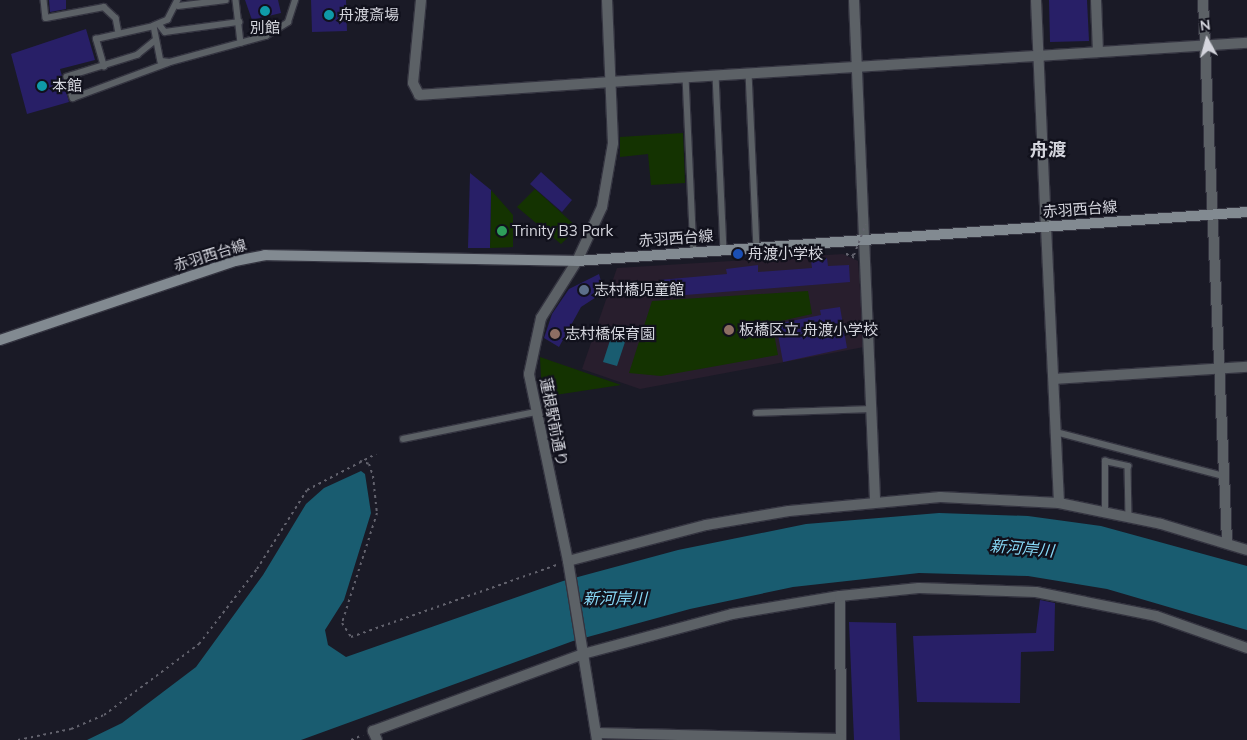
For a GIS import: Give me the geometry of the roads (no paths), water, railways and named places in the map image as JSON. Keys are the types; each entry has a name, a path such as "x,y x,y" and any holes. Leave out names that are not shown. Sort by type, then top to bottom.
{"main road":[{"name":"赤羽西台線","path":"0,340 255,256 577,261 1247,212"}],"street":[{"path":"421,0 413,83 419,94 1247,43"},
{"name":"蓮根駅前通り","path":"583,652 568,564 529,374 534,334 577,261 602,207 613,143 607,0"},
{"path":"854,0 875,500"},
{"path":"1036,0 1058,503"},
{"path":"1096,0 1098,52"},
{"path":"1203,0 1227,542"},
{"path":"1054,378 1220,367 1247,368"},
{"path":"568,564 706,525 875,500 940,497 1058,503 1129,517 1227,542 1247,550"},
{"path":"375,736 583,652 732,614 840,596 919,588 1036,592 1156,616 1247,648"},
{"path":"583,652 597,736 841,739 840,596"}],"lane":[{"path":"44,0 46,18 104,7 116,18 119,32"},
{"path":"104,67 96,39 119,32 157,25 178,3 226,0"},
{"path":"236,0 241,43"},
{"path":"155,41 138,55 67,78 73,98 170,62 266,36 288,22 295,0"},
{"path":"157,25 164,32 239,22"},
{"path":"157,25 155,41 158,58 170,62"},
{"path":"748,73 758,248"},
{"path":"716,75 724,250"},
{"path":"686,77 694,252"},
{"path":"756,413 870,409"},
{"path":"403,439 536,412"},
{"path":"1056,432 1224,476"},
{"path":"1105,512 1105,461 1128,466 1129,517"}],"water":[{"path":"615,325 629,330 617,366 603,362"},
{"name":"新河岸川","path":"361,471 365,474 371,513 344,600 325,630 328,645 346,657 563,581 678,550 806,524 939,513 1028,516 1101,526 1247,566 1247,630 1107,589 1028,576 919,573 793,587 690,609 573,641 301,740 87,740 122,723 196,667 263,575 306,504 324,488"}],"place":[{"name":"別館","path":"265,11"},
{"name":"舟渡斎場","path":"329,15"},
{"name":"本館","path":"42,86"},
{"name":"Trinity B3 Park","path":"502,231"},
{"name":"舟渡小学校","path":"738,254"},
{"name":"志村橋児童館","path":"584,290"},
{"name":"板橋区立 舟渡小学校","path":"729,330"},
{"name":"志村橋保育園","path":"555,334"}],"district":[{"name":"舟渡","path":"1048,150"}]}
